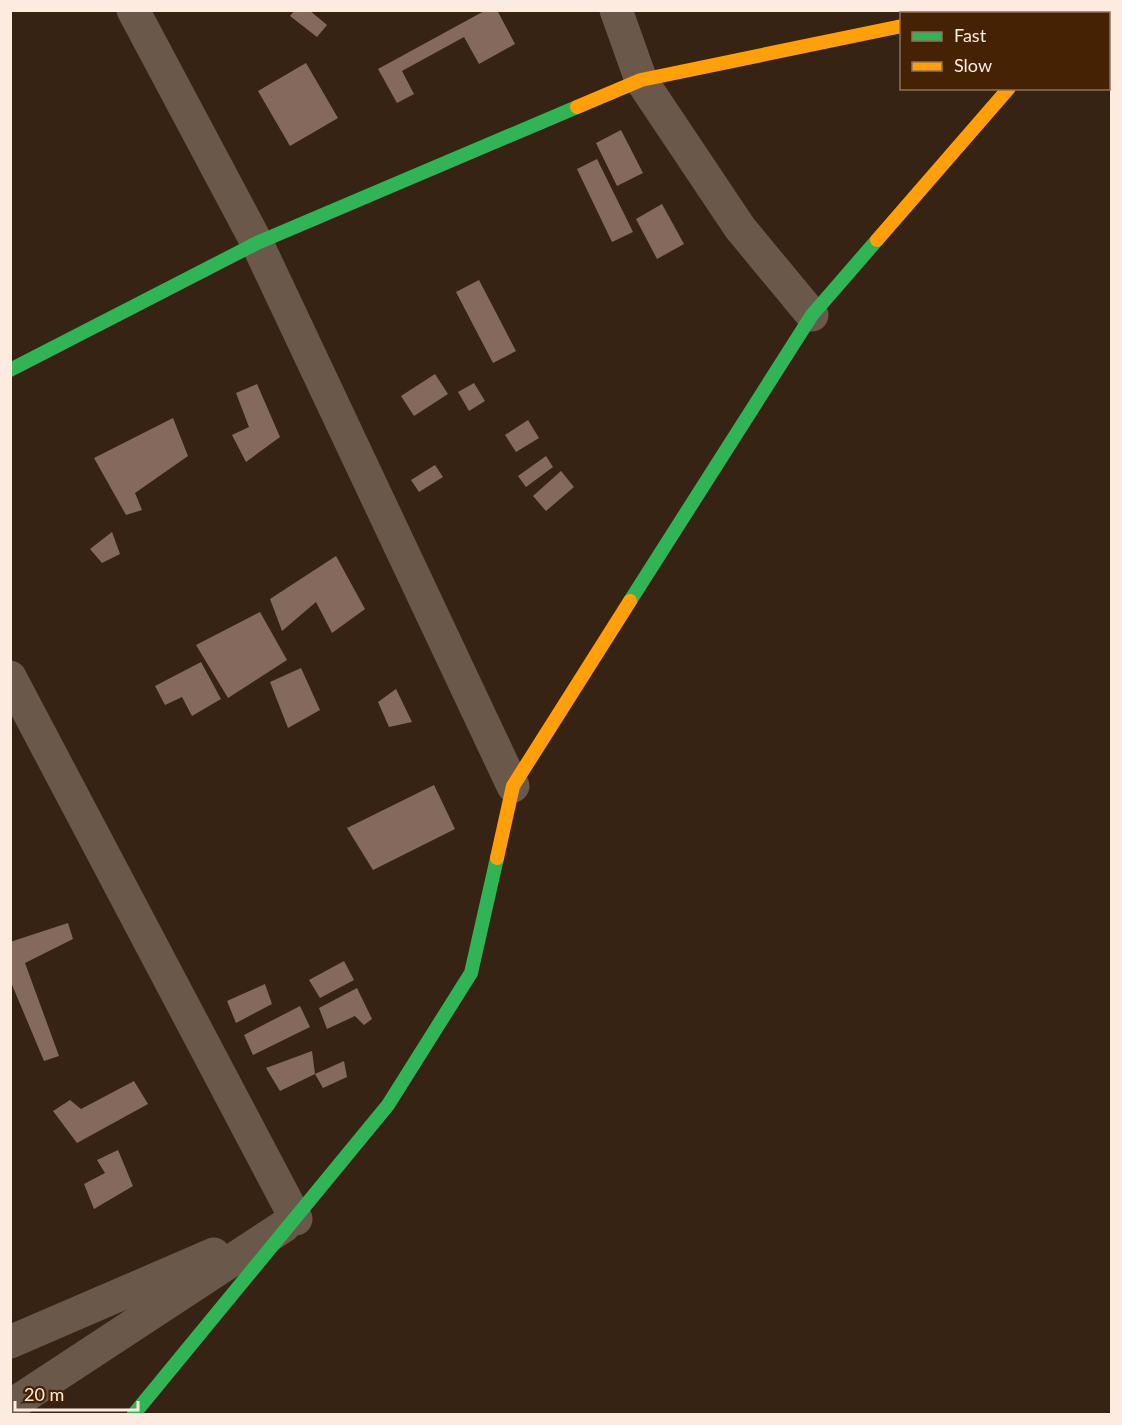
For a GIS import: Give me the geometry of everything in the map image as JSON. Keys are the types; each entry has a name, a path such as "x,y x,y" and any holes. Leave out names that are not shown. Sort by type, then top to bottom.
{"main road":[{"path":"10,370 257,243 641,80 900,26"},
{"path":"134,1414 388,1105 471,973 513,786 812,315 1007,90"}],"street":[{"path":"133,10 257,243 513,786"},
{"path":"616,10 641,80 740,228 812,315"},
{"path":"10,677 296,1219"},
{"path":"10,1342 296,1219"},
{"path":"10,1406 296,1219"}],"building":[{"path":"295,10 309,10 327,25 317,37 290,16"},
{"path":"486,10 497,10 515,44 479,64 464,37 402,71 414,94 397,103 378,69"},
{"path":"306,63 338,118 290,146 258,91"},
{"path":"621,130 643,173 617,186 596,143"},
{"path":"597,159 633,232 612,242 577,169"},
{"path":"662,204 684,244 657,259 636,219"},
{"path":"479,280 516,351 493,363 456,292"},
{"path":"435,374 448,394 414,416 401,396"},
{"path":"474,383 485,401 469,411 458,392"},
{"path":"257,384 280,437 246,462 232,435 249,427 236,393"},
{"path":"173,418 188,456 135,493 142,510 126,515 94,458"},
{"path":"528,420 539,438 516,452 505,435"},
{"path":"546,456 553,467 526,487 518,476"},
{"path":"435,465 443,477 419,492 411,480"},
{"path":"561,471 574,487 546,511 533,496"},
{"path":"112,532 120,554 102,563 90,549"},
{"path":"336,556 365,609 332,633 316,602 282,631 270,599"},
{"path":"260,612 287,660 228,698 196,645"},
{"path":"201,662 221,699 192,716 182,697 165,705 155,686"},
{"path":"301,668 320,710 288,728 270,682"},
{"path":"396,689 412,722 389,727 378,702"},
{"path":"434,785 455,829 373,870 347,828"},
{"path":"68,923 73,939 25,963 59,1056 44,1061 10,980 10,942"},
{"path":"344,961 354,980 320,998 309,980"},
{"path":"265,984 272,1004 236,1023 227,1001"},
{"path":"357,988 372,1019 364,1025 355,1016 327,1029 319,1008"},
{"path":"300,1006 310,1027 253,1055 244,1035"},
{"path":"312,1051 315,1074 280,1091 266,1068"},
{"path":"344,1061 347,1077 323,1088 315,1074"},
{"path":"134,1081 148,1104 77,1143 53,1111 70,1100 81,1109"},
{"path":"118,1150 133,1186 94,1209 84,1184 105,1173 97,1160"}],"traffic: fast":[{"path":"10,370 257,243 577,107"},
{"path":"630,601 812,315 877,240"},
{"path":"134,1414 388,1105 471,973 497,858"}],"traffic: slow":[{"path":"577,107 641,80 900,26"},
{"path":"877,240 1007,90"},
{"path":"497,858 513,786 630,601"}]}
